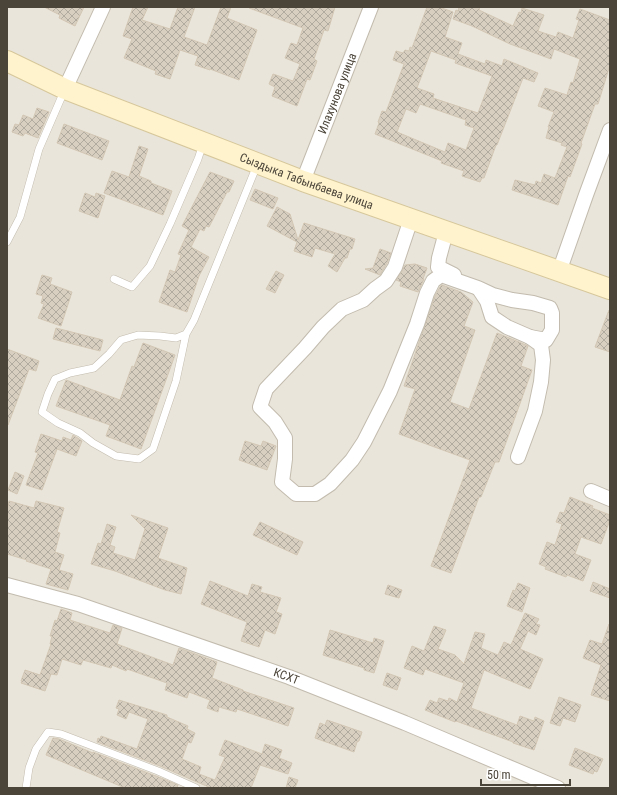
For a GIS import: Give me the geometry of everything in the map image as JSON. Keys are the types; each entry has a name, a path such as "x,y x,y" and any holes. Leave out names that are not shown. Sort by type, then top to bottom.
{"street":[{"path":"65,89 103,7"},
{"name":"Илахунова улица","path":"303,181 371,7"},
{"name":"Сыздыка Табынбаева улица","path":"7,61 65,89 303,181 610,289"},
{"path":"559,272 610,130"},
{"path":"411,219 395,267 386,281 363,300 342,309 323,327 266,390 260,407 275,422 286,438 282,482 296,494 315,494 330,484 352,460 364,442 390,391 433,281 441,275 478,288 487,300 492,317 507,327 530,337 541,345 543,360 541,382 535,411 518,457"},
{"path":"446,232 438,267 493,295 550,308 552,313 552,330 546,340 530,337"},
{"path":"591,491 610,499"},
{"name":"КСХТ","path":"7,585 78,604 289,677 558,788"}],"lane":[{"path":"7,242 20,217 39,148 65,89"},
{"path":"114,279 132,287 150,266 198,159 203,142"},
{"path":"186,334 176,338 138,335 121,340 94,368 70,373 56,380 48,394 42,412 58,423 80,432 93,443 116,456 139,459 153,449 176,381 186,334 194,320 258,163"},
{"path":"26,788 29,768 36,749 48,732 61,734 158,770 191,787"}],"shaded area":[{"path":"7,7 610,7 610,788 7,788"}],"building":[{"path":"44,7 84,7 75,26 59,18 60,15"},
{"path":"133,7 148,7 142,20 170,29 178,7 195,7 184,37 207,45 221,7 231,7 227,18 257,30 239,80 195,65 198,56 180,50 170,79 155,74 156,71 124,58 132,39 123,36"},
{"path":"249,7 335,7 328,31 324,30 314,59 317,61 310,80 307,79 297,106 272,96 275,87 269,84 273,74 293,81 300,64 285,58 291,43 297,45 303,28"},
{"path":"427,7 439,7 453,12 445,37 462,43 458,54 485,64 486,60 502,66 504,59 538,73 534,82 523,78 484,178 482,178 480,182 462,176 464,171 441,163 442,161 375,134 382,111 386,112 404,64 393,60 396,51 403,53 405,50 409,51 410,47 412,48","holes":["431,51 456,60 455,63 492,76 478,113 433,98 434,94 417,88","420,104 466,120 465,125 474,128 466,150 448,143 445,152 397,132 406,109 416,113"]},
{"path":"459,7 480,7 479,10 513,26 519,12 521,13 522,8 544,15 538,31 556,37 558,32 573,38 579,20 576,19 580,9 610,20 610,65 598,104 595,104 570,177 568,176 558,205 512,190 515,180 535,185 536,181 541,183 544,174 555,178 567,147 561,145 562,143 546,138 548,127 554,112 538,106 545,88 567,95 571,82 573,83 580,59 554,49 551,59 510,44 472,26 453,19 456,10 458,11"},
{"path":"37,108 49,112 38,138 25,133 23,136 12,132 15,124 19,125 23,115 33,119"},
{"path":"64,124 109,141 102,160 57,143"},
{"path":"139,146 148,149 139,176 151,181 151,183 172,191 163,215 104,193 112,171 129,177"},
{"path":"210,172 234,181 209,227 206,226 204,231 200,229 191,247 209,257 199,276 187,312 159,302 170,270 175,272 181,255 178,254 189,230 182,226"},
{"path":"255,189 278,198 273,209 250,200"},
{"path":"85,193 95,197 96,193 105,196 98,218 79,211"},
{"path":"277,207 290,214 298,240 304,223 355,239 352,249 350,249 347,258 345,258 337,272 328,266 335,254 315,248 312,257 294,251 297,242 267,226"},
{"path":"380,249 391,253 380,275 365,269 373,268"},
{"path":"415,264 427,268 418,292 400,286 401,282 396,280 405,265"},
{"path":"276,271 284,275 275,293 266,289"},
{"path":"42,275 52,278 50,284 72,292 61,326 38,318 44,304 41,303 43,296 36,294"},
{"path":"442,285 461,292 473,302 464,326 475,330 450,402 469,409 497,333 528,346 521,366 532,370 499,462 495,462 481,497 479,497 451,573 431,566 470,460 399,434 415,389 404,386 435,296"},
{"path":"610,310 610,352 595,347"},
{"path":"56,328 103,340 100,351 53,339"},
{"path":"143,343 175,355 141,449 106,436 110,425 56,406 66,380 120,400 132,366 134,367"},
{"path":"7,349 39,361 36,371 29,369 8,425 7,425"},
{"path":"41,434 62,441 63,437 71,440 73,435 82,441 76,456 57,449 42,490 26,485 38,453 35,452"},
{"path":"245,441 261,446 263,441 276,446 267,470 239,460"},
{"path":"15,472 24,476 17,494 8,490"},
{"path":"570,497 593,506 592,508 610,515 610,520 601,544 581,537 575,554 591,560 583,581 567,575 566,577 545,569 546,567 539,564 547,542 555,545 562,524 556,522 560,512 564,513"},
{"path":"9,501 34,508 36,501 64,508 57,532 60,533 55,552 64,555 59,570 73,574 68,590 46,584 51,569 7,554 7,510"},
{"path":"131,515 168,528 158,558 187,568 181,594 165,590 115,571 91,564 98,543 101,544 107,524 116,527 110,545 115,547 113,553 135,560 145,529"},
{"path":"260,522 303,542 297,555 253,535"},
{"path":"210,581 248,596 252,584 262,587 260,592 281,598 276,612 282,614 275,634 265,630 259,647 241,641 247,622 201,604"},
{"path":"593,582 610,589 610,598 590,591"},
{"path":"518,583 530,588 522,612 507,606 513,590 515,591"},
{"path":"388,585 402,590 399,598 385,594"},
{"path":"61,609 72,613 70,620 110,633 113,625 122,628 117,644 173,665 179,648 217,662 212,678 243,691 294,708 288,726 237,709 236,712 219,707 218,712 207,708 210,700 189,692 187,698 165,690 167,683 127,669 126,671 112,665 111,668 83,660 81,665 62,659 57,675 51,674 45,691 21,683 25,670 40,675 51,644 52,636 50,636 55,620 57,621"},
{"path":"525,613 539,619 536,624 540,625 536,635 528,631 520,649 543,659 530,689 484,670 471,708 517,725 520,716 534,721 535,717 544,721 534,750 425,710 430,700 437,703 439,698 448,701 449,698 457,702 464,683 425,669 423,675 404,668 412,646 424,651 434,626 446,630 438,649 455,655 464,664 475,632 485,634 481,648 498,655 504,642 511,645"},
{"path":"609,624 610,701 591,695 601,665 583,658 590,640 602,644"},
{"path":"330,630 373,643 374,638 384,641 374,673 364,670 364,668 323,655"},
{"path":"387,673 401,678 397,690 383,685"},
{"path":"559,697 581,705 575,722 563,718 560,726 550,723"},
{"path":"119,700 167,715 167,717 188,726 187,729 195,733 191,743 188,742 182,759 201,767 199,774 215,780 225,757 219,755 225,740 262,754 265,744 282,750 279,758 292,763 288,774 260,765 251,788 211,788 160,766 97,742 98,738 100,739 101,736 137,749 148,719 129,712 126,719 117,715 119,709 116,708"},
{"path":"327,720 362,732 354,752 315,738 320,723 325,725"},
{"path":"53,738 156,776 178,785 177,788 125,788 46,755"},
{"path":"575,748 603,759 597,772 594,771 593,774 569,765"},
{"path":"289,777 298,780 295,788 286,788"}]}
